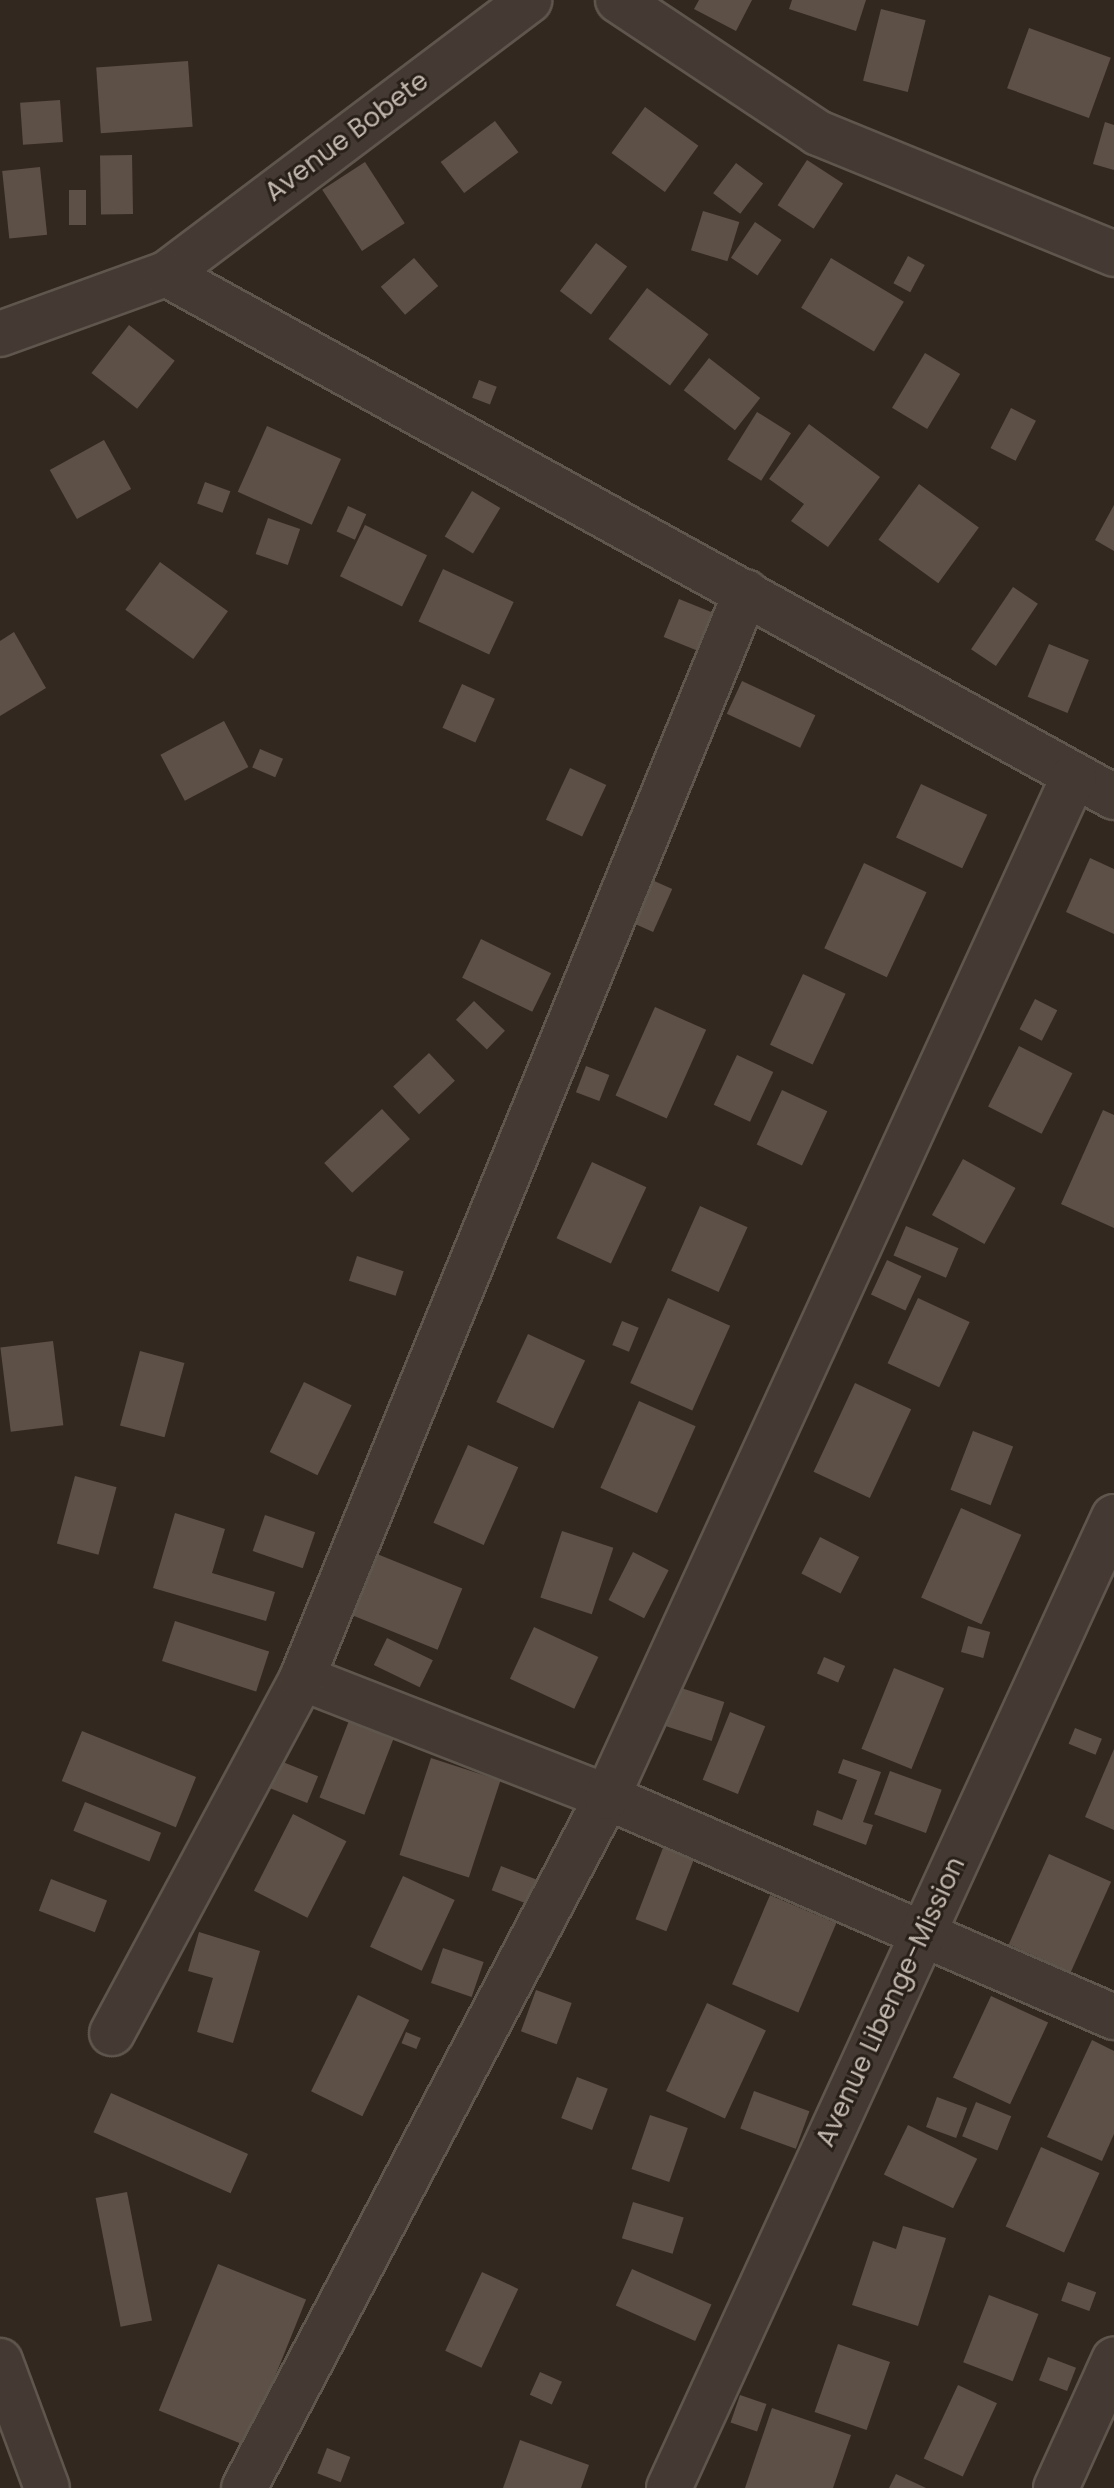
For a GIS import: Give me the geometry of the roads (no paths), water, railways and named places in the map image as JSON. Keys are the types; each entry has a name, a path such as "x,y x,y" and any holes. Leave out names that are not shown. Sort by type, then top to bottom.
{"street":[{"name":"Avenue Bobete","path":"0,334 166,274 529,0"},
{"path":"618,0 818,133 1114,254"},
{"path":"166,274 1114,797"},
{"path":"112,2033 302,1678 746,592"},
{"path":"244,2488 607,1797 1074,776"},
{"name":"Avenue Libenge-Mission","path":"669,2488 1114,1517"},
{"path":"302,1678 607,1797 924,1930 1114,2017"},
{"path":"1056,2488 1114,2360"},
{"path":"0,2361 47,2488"}]}
